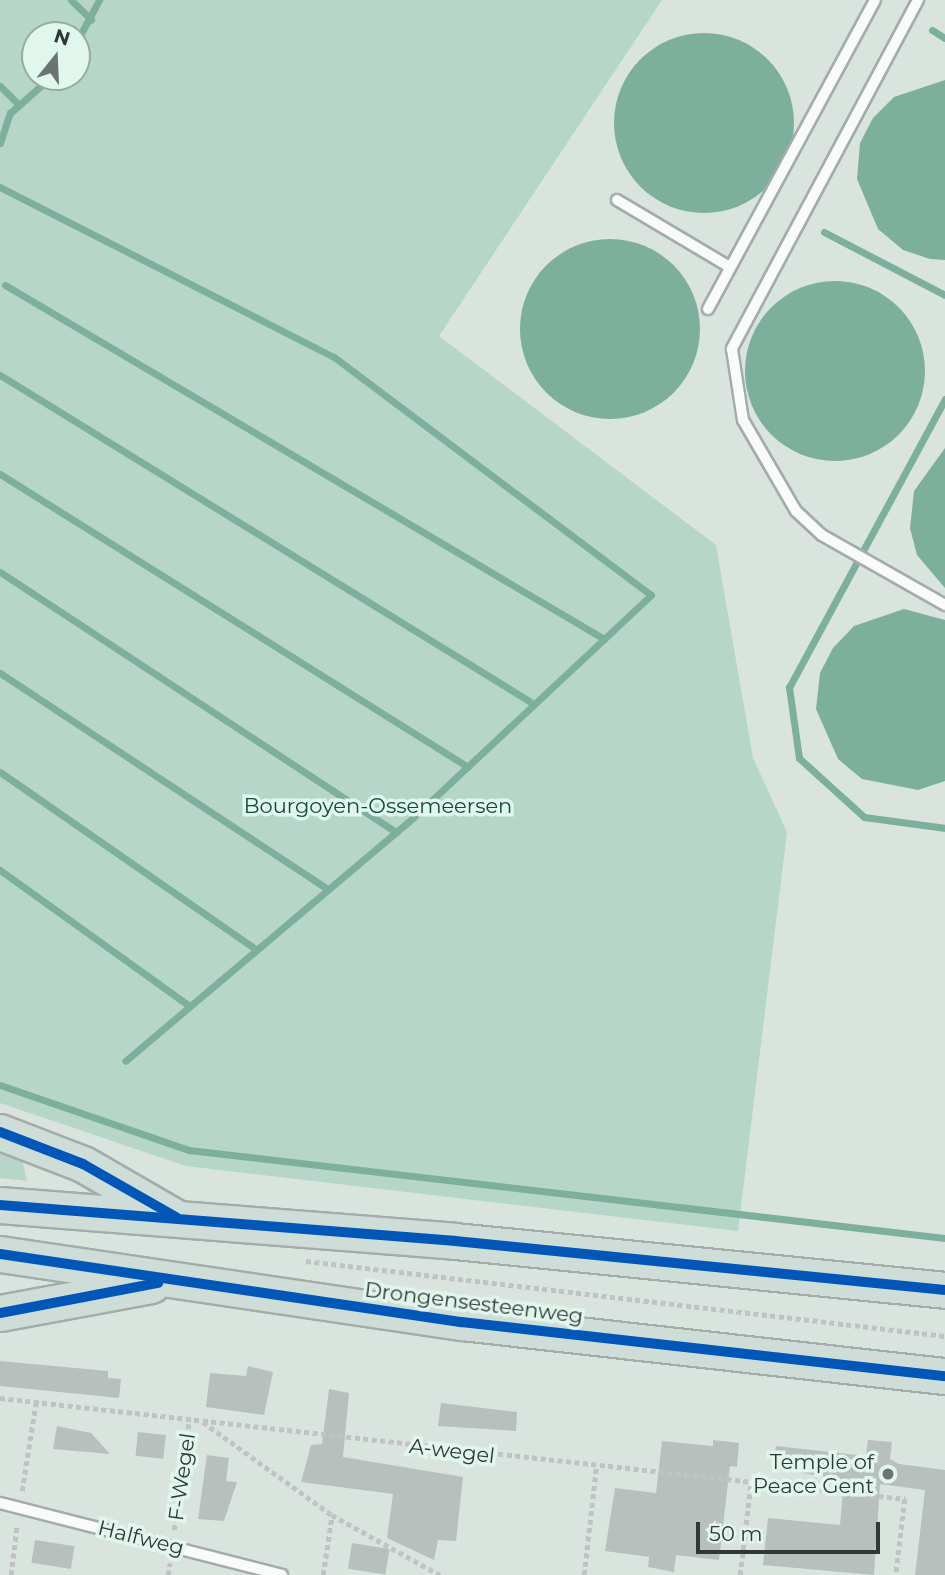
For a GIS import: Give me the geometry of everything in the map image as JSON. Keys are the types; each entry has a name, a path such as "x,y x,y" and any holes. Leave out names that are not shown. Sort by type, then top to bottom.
{"highway":[{"path":"0,1132 83,1164 183,1221"},
{"path":"0,1205 945,1290"},
{"name":"Drongensesteenweg","path":"0,1254 168,1281 462,1322 945,1376"},
{"path":"0,1313 168,1281"}],"lane":[{"path":"708,309 875,0"},
{"path":"918,0 732,349 743,421 796,511 847,549 945,605"},
{"path":"617,200 730,267"},
{"name":"Halfweg","path":"0,1503 282,1575"}],"path":[{"path":"295,1260 945,1336"},
{"path":"202,1422 332,1515 440,1575"},
{"path":"584,1575 596,1468"},
{"path":"740,1575 751,1482"},
{"path":"323,1575 332,1515"}],"green space":[{"name":"Bourgoyen-Ossemeersen","path":"0,0 662,0 439,336 716,545 753,758 787,832 738,1231 186,1166 0,1103"},
{"path":"0,1132 17,1138 27,1181 0,1178"}],"shaded area":[{"path":"704,33 738,40 768,59 787,89 794,123 787,157 768,187 738,206 704,213 670,206 640,187 621,157 614,123 621,89 640,59 670,40"},
{"path":"945,80 945,260 930,259 903,250 878,229 857,179 860,143 873,118 894,97"},
{"path":"610,239 644,246 674,265 693,295 700,329 693,363 674,393 644,412 610,419 576,412 546,393 527,363 520,329 527,295 546,265 576,246"},
{"path":"835,281 869,288 885,296 898,308 910,321 918,337 925,371 918,405 910,421 898,434 885,446 869,454 835,461 801,454 785,446 772,434 760,421 752,405 745,371 752,337 760,321 772,308 785,296 801,288"},
{"path":"945,448 945,588 917,555 910,528 914,491"},
{"path":"904,609 945,620 945,781 918,790 862,779 838,759 816,709 820,673 833,648 854,626"}],"building":[{"path":"0,1361 108,1371 108,1378 121,1379 119,1398 0,1386"},
{"path":"248,1366 273,1372 264,1415 206,1407 210,1373 246,1376"},
{"path":"329,1389 349,1393 343,1457 463,1477 456,1541 438,1540 434,1560 387,1538 393,1494 301,1482 311,1445 322,1444"},
{"path":"441,1403 517,1412 516,1431 438,1426"},
{"path":"57,1426 91,1433 110,1454 53,1449"},
{"path":"138,1432 166,1435 163,1459 135,1456"},
{"path":"713,1440 739,1443 737,1467 730,1466 719,1560 676,1555 674,1572 648,1567 649,1557 605,1551 615,1488 656,1493 662,1441 713,1446"},
{"path":"868,1440 892,1442 890,1459 899,1464 945,1470 945,1575 915,1575 925,1490 880,1484 874,1575 763,1565 768,1518 840,1525 844,1480 773,1468 776,1446 866,1456"},
{"path":"207,1455 229,1458 226,1481 237,1482 224,1521 198,1519"},
{"path":"35,1540 75,1546 71,1569 31,1563"},
{"path":"352,1543 390,1549 385,1575 348,1569"}],"waterway":[{"path":"71,0 91,19"},
{"path":"88,21 99,0"},
{"path":"932,30 945,38"},
{"path":"0,86 19,105"},
{"path":"0,143 10,113 35,91"},
{"path":"0,187 334,357 651,595 408,822 125,1061"},
{"path":"824,232 945,295"},
{"path":"5,285 604,639"},
{"path":"0,375 534,704"},
{"path":"945,399 789,687 799,758 864,817 945,828"},
{"path":"0,474 468,767"},
{"path":"0,572 396,832"},
{"path":"0,673 327,889"},
{"path":"0,772 256,949"},
{"path":"0,870 189,1006"},
{"path":"0,1085 189,1150 945,1238"}],"cycle path":[{"path":"0,1132 83,1164 176,1217"},
{"path":"0,1205 455,1241 945,1290"},
{"path":"0,1254 462,1322 945,1376"},
{"path":"0,1313 158,1283"}],"place":[{"name":"Temple of Peace Gent","path":"888,1474"}]}
